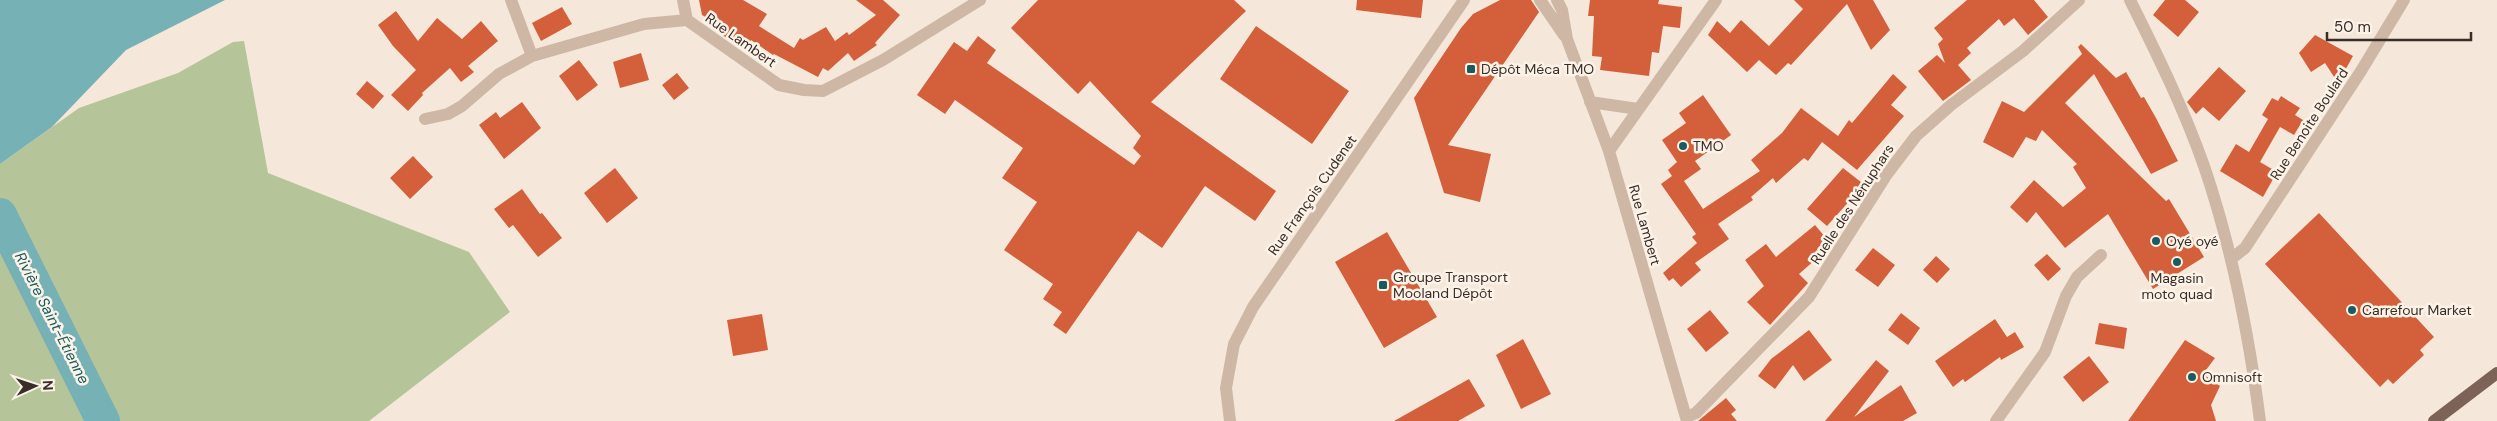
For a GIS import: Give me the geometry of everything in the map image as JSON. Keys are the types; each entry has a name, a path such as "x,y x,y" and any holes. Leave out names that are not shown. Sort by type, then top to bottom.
{"main road":[{"path":"2434,421 2497,373"}],"street":[{"path":"511,0 532,56"},
{"path":"683,0 686,20"},
{"name":"Rue Lambert","path":"425,119 448,114 462,106 499,74 532,56 644,24 686,20 779,85 804,90 823,91 883,60 980,0"},
{"name":"Rue François Cudenet","path":"1230,421 1226,388 1234,344 1253,307 1465,0"},
{"name":"Rue Lambert","path":"1540,0 1567,39"},
{"name":"Rue Lambert","path":"1557,0 1562,10 1567,39 1609,151 1686,419"},
{"path":"1609,151 1716,0"},
{"name":"Ruelle des Nénuphars","path":"1686,419 1696,413 1809,297 1887,174 1916,136 1951,105 2023,51 2079,0"},
{"path":"2130,0 2168,77 2204,166 2231,259 2247,338 2260,421"},
{"name":"Rue Benoite Boulard","path":"2231,259 2245,248 2361,71 2404,0"},
{"path":"1590,102 1638,109"},
{"path":"1996,421 2046,352 2066,296 2077,277 2101,255"}],"green space":[{"path":"244,41 268,173 469,252 510,312 369,421 0,421 0,164 79,108 178,73 233,42"}],"water":[{"path":"0,0 225,0 126,50 52,127 0,164"}],"building":[{"path":"699,0 743,0 767,14 759,26 794,48 800,38 803,40 826,27 835,41 847,32 849,35 876,15 856,0 883,0 900,15 875,43 877,45 854,61 848,53 828,71 823,68 818,77 773,55 751,40 746,49 725,37 709,19 702,15"},
{"path":"1038,0 1234,0 1246,11 1151,102 1276,191 1255,221 1205,186 1162,248 1138,231 1066,334 1053,325 1062,312 1043,299 1053,284 1004,250 1037,202 1002,178 1023,148 955,100 945,114 917,95 954,42 967,51 978,36 996,50 987,63 1134,165 1141,156 1133,148 1141,136 1090,81 1078,94 1011,28"},
{"path":"1357,0 1423,0 1421,18 1356,10"},
{"path":"1500,0 1531,0 1539,12 1448,145 1491,154 1480,202 1444,193 1414,98 1461,28 1473,14"},
{"path":"1590,0 1659,0 1658,4 1682,7 1680,28 1663,26 1659,53 1652,52 1649,76 1600,70 1602,57 1592,56 1594,16 1588,16"},
{"path":"1794,0 1873,0 1890,30 1871,50 1847,4 1791,65 1788,63 1776,75 1759,60 1747,72 1708,35 1717,21 1730,33 1741,20 1769,46 1803,9"},
{"path":"1967,0 2034,0 2048,17 2028,35 2014,18 2004,26 1999,19 1967,48 1971,53 1958,65 1971,80 1943,101 1918,71 1937,55 1945,63 1938,44 1943,39 1934,28"},
{"path":"2165,0 2185,0 2199,12 2178,37 2153,15"},
{"path":"562,7 572,24 541,41 532,23"},
{"path":"396,11 418,41 437,18 462,39 481,21 498,41 468,66 474,72 461,82 450,68 422,93 423,95 408,111 391,95 416,70 393,46 378,25"},
{"path":"1256,26 1349,91 1312,144 1220,79"},
{"path":"2315,35 2353,56 2338,83 2325,63 2311,72 2299,53"},
{"path":"2081,44 2116,78 2126,72 2141,98 2144,97 2178,161 2151,174 2094,74 2065,103 2166,201 2169,199 2204,257 2153,289 2108,214 2065,248 2036,212 2027,223 2010,207 2034,180 2063,207 2086,188 2073,167 2077,164 2042,130 2036,141 2026,137 2013,158 1983,142 2002,101 2024,112 2082,54 2078,47"},
{"path":"641,53 649,80 620,88 613,62"},
{"path":"579,60 598,85 577,101 559,76"},
{"path":"2219,67 2246,91 2219,121 2203,107 2196,114 2187,102"},
{"path":"677,73 689,88 674,100 662,85"},
{"path":"1893,74 1907,87 1891,105 1904,116 1857,170 1822,142 1808,161 1804,158 1776,183 1773,178 1751,197 1753,200 1718,224 1729,239 1695,263 1701,270 1681,287 1673,278 1669,281 1663,273 1697,243 1692,237 1696,234 1661,184 1672,176 1668,170 1677,162 1662,140 1686,123 1679,113 1703,95 1731,135 1695,161 1701,169 1684,181 1703,209 1760,171 1751,160 1782,133 1801,108 1838,136 1849,120 1852,123"},
{"path":"367,81 384,96 373,109 356,94"},
{"path":"2281,96 2300,108 2295,115 2303,120 2294,135 2280,127 2260,162 2277,172 2263,197 2220,171 2236,144 2249,152 2268,119 2262,115 2272,98 2278,101"},
{"path":"522,102 541,128 504,159 479,125 496,112 500,118"},
{"path":"413,156 433,177 410,199 390,178"},
{"path":"615,168 638,198 607,223 584,193"},
{"path":"1843,168 1866,186 1855,199 1853,197 1827,226 1807,209"},
{"path":"522,189 540,214 542,213 562,238 538,257 513,225 509,228 494,209"},
{"path":"2319,213 2434,337 2420,350 2424,355 2393,384 2388,379 2380,387 2265,264"},
{"path":"1815,225 1832,245 1799,274 1808,283 1770,325 1747,302 1764,286 1745,260 1766,244 1776,257"},
{"path":"1387,232 1437,317 1384,348 1335,262"},
{"path":"1873,248 1895,265 1878,287 1855,270"},
{"path":"2047,254 2061,269 2048,281 2034,265"},
{"path":"1936,256 1950,269 1937,283 1923,270"},
{"path":"1710,310 1729,333 1706,352 1687,329"},
{"path":"1901,313 1920,328 1908,345 1888,330"},
{"path":"762,314 768,350 733,356 727,320"},
{"path":"1995,319 2007,337 2015,332 2024,347 2001,360 2000,357 1965,382 1963,379 1953,387 1935,361"},
{"path":"2099,323 2127,328 2124,349 2095,344"},
{"path":"1809,330 1832,360 1804,381 1793,365 1775,389 1758,376 1771,359"},
{"path":"1523,339 1551,394 1521,409 1496,355"},
{"path":"2185,340 2215,358 2203,374 2220,386 2211,405 2216,421 2128,421"},
{"path":"2089,356 2109,382 2083,402 2063,377"},
{"path":"1876,360 1889,371 1854,417 1901,385 1917,413 1903,421 1825,421"},
{"path":"1469,379 1485,406 1458,421 1394,421"},
{"path":"1726,398 1736,410 1731,414 1737,421 1698,421"}],"waterway":[{"name":"Rivière Saint-Étienne","path":"0,215 103,421"}],"place":[{"name":"Dépôt Méca TMO","path":"1471,69"},
{"name":"TMO","path":"1683,146"},
{"name":"Oyé oyé","path":"2156,241"},
{"name":"Magasin moto quad","path":"2177,262"},
{"name":"Groupe Transport Mooland Dépôt","path":"1383,285"},
{"name":"Carrefour Market","path":"2352,310"},
{"name":"Omnisoft","path":"2192,377"}]}
